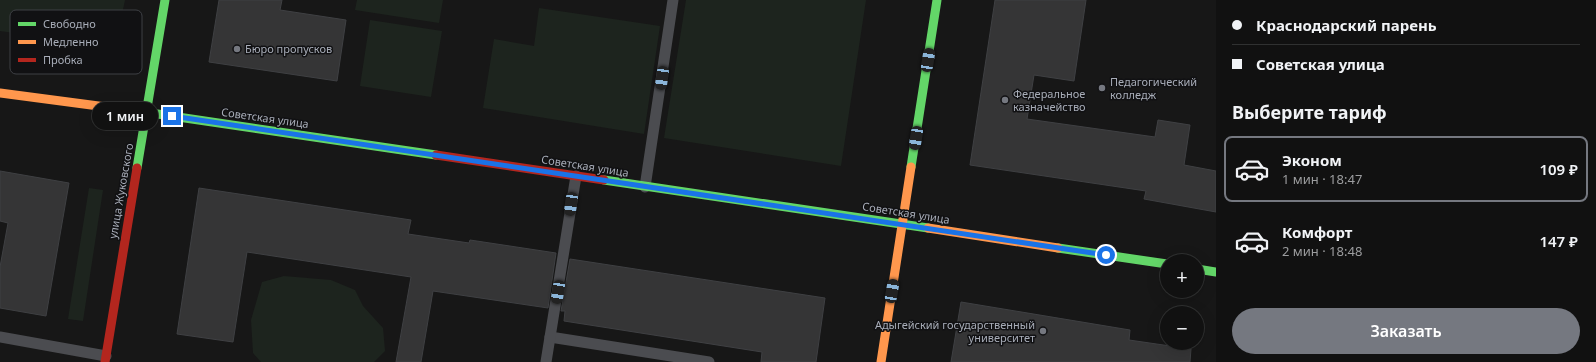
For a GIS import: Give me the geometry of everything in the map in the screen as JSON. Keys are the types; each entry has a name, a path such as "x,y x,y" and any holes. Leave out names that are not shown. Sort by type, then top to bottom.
{"main road":[{"name":"улица Жуковского","path":"106,359 165,0"},
{"path":"881,362 937,0"},
{"name":"Советская улица","path":"0,93 146,112 1160,263"},
{"path":"1204,270 1216,272"}],"lane":[{"path":"645,187 673,0"},
{"path":"546,362 576,176"},
{"path":"0,337 106,359"},
{"path":"550,337 709,362"}],"shaded area":[{"path":"0,0 125,0 123,10 10,10 10,32 0,31"},
{"path":"357,0 443,0 439,23 355,10"},
{"path":"686,0 866,0 841,166 664,138"},
{"path":"539,8 660,26 644,134 483,108 494,39 534,46"},
{"path":"370,20 442,31 431,97 360,86"},
{"path":"89,188 103,190 83,321 68,319"},
{"path":"284,276 331,280 355,290 363,306 383,328 385,351 374,362 261,362 253,353 251,320 262,282"}],"building":[{"path":"219,0 282,0 280,10 346,20 337,81 209,62"},
{"name":"Федеральное казначейство","path":"995,0 1086,0 1074,81 1034,75 1027,119 1155,137 1158,120 1190,125 1184,165 1216,171 1216,212 1144,199 1146,191 970,165"},
{"path":"0,171 69,183 46,316 0,308 0,267 8,223 0,221"},
{"path":"199,188 411,220 408,234 469,243 470,240 556,253 548,308 433,291 421,362 396,362 411,277 247,252 233,342 177,334"},
{"path":"570,259 825,298 816,362 761,362 762,352 564,321 565,311 561,311"},
{"name":"Адыгейский государственный университет","path":"961,302 1130,330 1129,340 1160,344 1160,350 1191,350 1190,362 951,362"}],"traffic: fast":[{"path":"137,168 165,0"},
{"path":"911,167 937,0"},
{"path":"144,112 436,155"},
{"path":"604,180 928,228"},
{"path":"1058,248 1160,263"},
{"path":"1204,270 1216,272"}],"traffic: slow":[{"path":"0,93 144,112"},
{"path":"881,362 911,167"},
{"path":"928,228 1058,248"}],"traffic: jam":[{"path":"436,155 604,180"},
{"path":"105,362 137,168"}],"place":[{"name":"Бюро пропусков","path":"237,49"},
{"name":"Педагогический колледж","path":"1102,88"},
{"name":"Федеральное казначейство","path":"1005,100"},
{"name":"Адыгейский государственный университет","path":"1043,331"}],"route":[{"path":"172,116 1106,255"}]}
